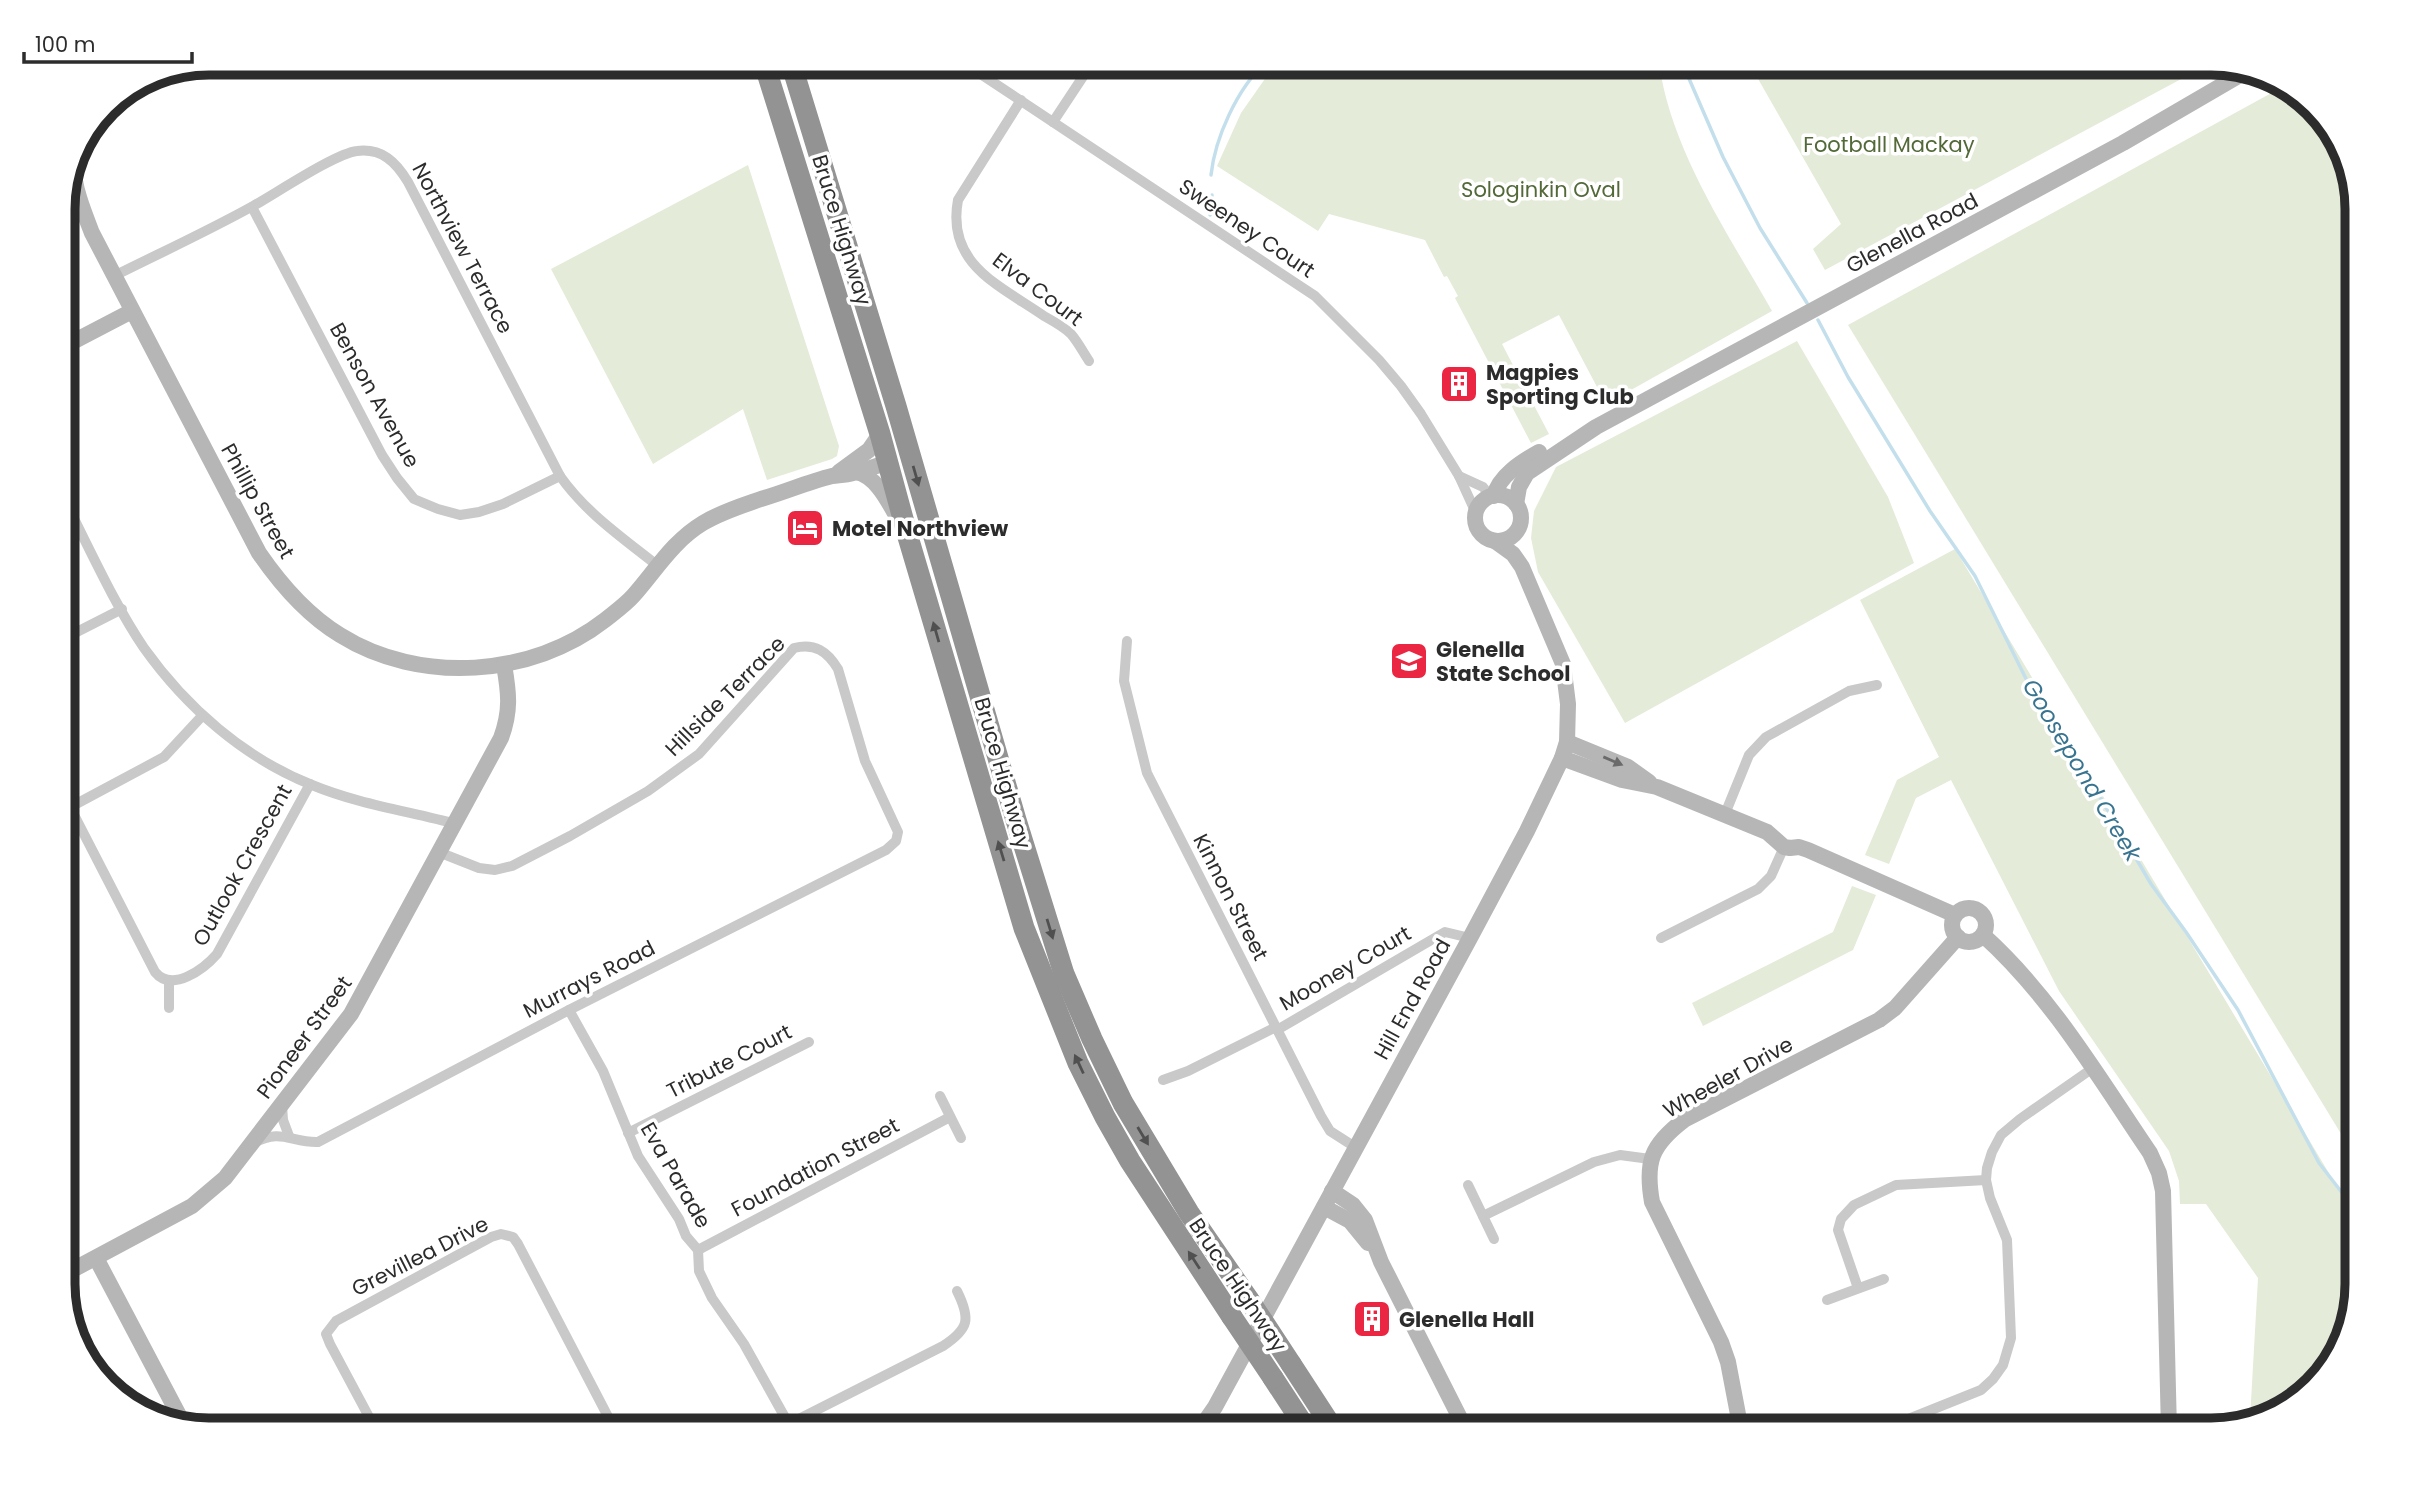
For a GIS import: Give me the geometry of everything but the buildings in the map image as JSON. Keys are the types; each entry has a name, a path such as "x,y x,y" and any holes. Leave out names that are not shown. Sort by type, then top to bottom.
{"highway":[{"name":"Bruce Highway","path":"768,76 880,434 1024,928 1068,1039 1105,1117 1130,1161 1299,1418"},
{"name":"Bruce Highway","path":"795,76 1064,974 1123,1104 1189,1213 1326,1418"},
{"path":"846,242 852,291 897,443 895,453 888,462"}],"street":[{"name":"Sweeney Court","path":"983,76 1315,296 1379,360 1422,414 1460,476 1476,513"},
{"path":"1053,122 1084,76"},
{"name":"Glenella Road","path":"1516,504 1518,487 1527,473 1595,427 2099,156 2235,78"},
{"name":"Elva Court","path":"1021,100 958,200 956,232 962,249 984,275 1070,333 1089,361"},
{"name":"Northview Terrace","path":"114,276 252,207 353,151 378,153 390,159 399,167 408,182 560,476 588,510 658,566"},
{"name":"Phillip Street","path":"77,191 81,207 132,312 259,553 290,594 313,615 341,636 374,651 408,662 453,667 504,666 541,655 583,634 631,598 677,543 700,524 721,513 834,475"},
{"name":"Benson Avenue","path":"252,207 382,455 414,499 460,514 479,512 503,505 560,476"},
{"path":"76,340 132,312"},
{"name":"Glenella Road","path":"1493,496 1497,486 1529,458 1563,439 1595,427"},
{"path":"834,475 869,450 880,434"},
{"path":"834,475 856,472 888,462"},
{"path":"856,472 865,474 877,487 908,537"},
{"name":"Sweeney Court","path":"1460,476 1483,487 1493,496"},
{"path":"1493,496 1503,496 1516,504 1520,511 1519,527 1509,538 1495,541 1478,529 1476,513 1481,503 1493,496"},
{"path":"76,522 143,646 173,685 202,716 270,764 310,784 383,808 456,824"},
{"name":"Hill End Road","path":"1519,527 1521,567"},
{"name":"Hill End Road","path":"1208,1418 1470,938 1527,831 1564,750 1569,704 1563,664 1521,567 1513,554 1495,541"},
{"path":"76,632 122,609"},
{"name":"Kinnon Street","path":"1127,641 1124,681 1147,773 1330,1130 1355,1147"},
{"name":"Hillside Terrace","path":"440,853 480,868 495,870 513,866 570,836 676,773 699,754 794,648 806,645 820,648 831,657 838,669 865,761 898,832"},
{"name":"Pioneer Street","path":"76,1268 192,1206 225,1178 351,1014 501,738 507,722 510,694 504,666"},
{"path":"1725,814 1749,755 1756,745 1849,691 1877,685"},
{"path":"76,804 163,757 202,716"},
{"path":"1564,750 1622,780 1657,787 1725,814 1767,832 1784,847 1799,846 1808,849 1955,915"},
{"name":"Outlook Crescent","path":"169,980 180,979 195,972 217,954 310,784"},
{"path":"76,826 153,969 160,977 169,980 169,1008"},
{"name":"Murrays Road","path":"252,1144 263,1138 289,1136 302,1143 318,1142 569,1010 886,850 895,841 898,832"},
{"path":"1661,938 1758,888 1771,876 1784,847"},
{"path":"1963,909 1978,910 1986,923 1983,934 1970,942 1958,937 1952,925 1955,915 1963,909"},
{"name":"Mooney Court","path":"1163,1080 1188,1071 1276,1028 1446,931 1470,938"},
{"path":"1983,934 2024,975 2150,1153 2159,1173 2164,1205 2169,1418"},
{"name":"Wheeler Drive","path":"1650,1159 1668,1132 1684,1120 1879,1020 1895,1008 1958,937"},
{"name":"Eva Parade","path":"569,1010 603,1071 638,1156 679,1219 686,1236 698,1250 699,1271 712,1298 744,1344 785,1418"},
{"name":"Tribute Court","path":"628,1133 809,1042"},
{"path":"1911,1418 1981,1390 2003,1365 2011,1338 2007,1240 1990,1198 1986,1180 1987,1168 2001,1135 2092,1068"},
{"path":"940,1096 961,1138"},
{"path":"282,1105 283,1120 289,1136"},
{"name":"Foundation Street","path":"698,1250 950,1117"},
{"path":"1483,1216 1594,1162 1620,1155 1650,1159 1652,1202 1721,1342 1728,1362 1739,1418"},
{"path":"1858,1289 1838,1230 1841,1219 1854,1205 1896,1185 1986,1180"},
{"path":"1468,1185 1494,1239"},
{"path":"1332,1191 1353,1205 1365,1220 1381,1262 1460,1418"},
{"path":"1324,1207 1350,1221 1381,1262"},
{"name":"Grevillea Drive","path":"370,1418 330,1344 326,1334 330,1327 491,1237 501,1234 513,1237 518,1244 609,1418"},
{"path":"96,1258 178,1414"},
{"path":"1827,1300 1884,1279"},
{"path":"807,1418 955,1338 963,1331 966,1322 957,1291"}],"green space":[{"name":"Sologinkin Oval","path":"1267,75 1662,75 1676,128 1689,160 1704,192 1772,311 1606,404 1559,315 1502,344 1549,434 1531,443 1455,298 1458,296 1447,276 1444,277 1425,240 1329,214 1318,231 1217,166 1241,113"},
{"name":"Football Mackay","path":"1756,75 2189,75 1825,270 1813,249 1841,224"},
{"path":"2275,91 2305,115 2327,142 2338,166 2344,201 2345,1140 1848,325"},
{"path":"748,165 839,446 837,456 832,459 767,480 743,409 653,464 551,269"},
{"path":"1797,341 1888,497 1914,563 1625,723 1538,572 1531,538 1534,511 1556,467"},
{"path":"1955,549 2345,1200 2344,1301 2335,1335 2317,1365 2278,1400 2250,1411 2258,1278 2206,1204 2180,1204 2179,1181 2169,1151 2059,991 1951,780 1916,798 1889,864 1865,855 1897,780 1939,757 1860,600"},
{"path":"1852,886 1876,895 1853,950 1703,1026 1692,1003 1833,932"}],"waterway":[{"path":"1211,175 1222,130 1245,86 1254,75"},
{"name":"Goosepond Creek","path":"1688,75 1723,157 1760,228 1807,303"},
{"path":"1210,215 1212,195"},
{"name":"Goosepond Creek","path":"1818,320 1848,377 1930,511 1975,576 2039,705 2093,785 2151,884 2238,1010 2319,1163 2345,1196"}],"place":[{"name":"Magpies Sporting Club","path":"1459,384"},
{"name":"Motel Northview","path":"805,528"},
{"name":"Glenella State School","path":"1409,661"},
{"name":"Glenella Hall","path":"1372,1319"}]}
